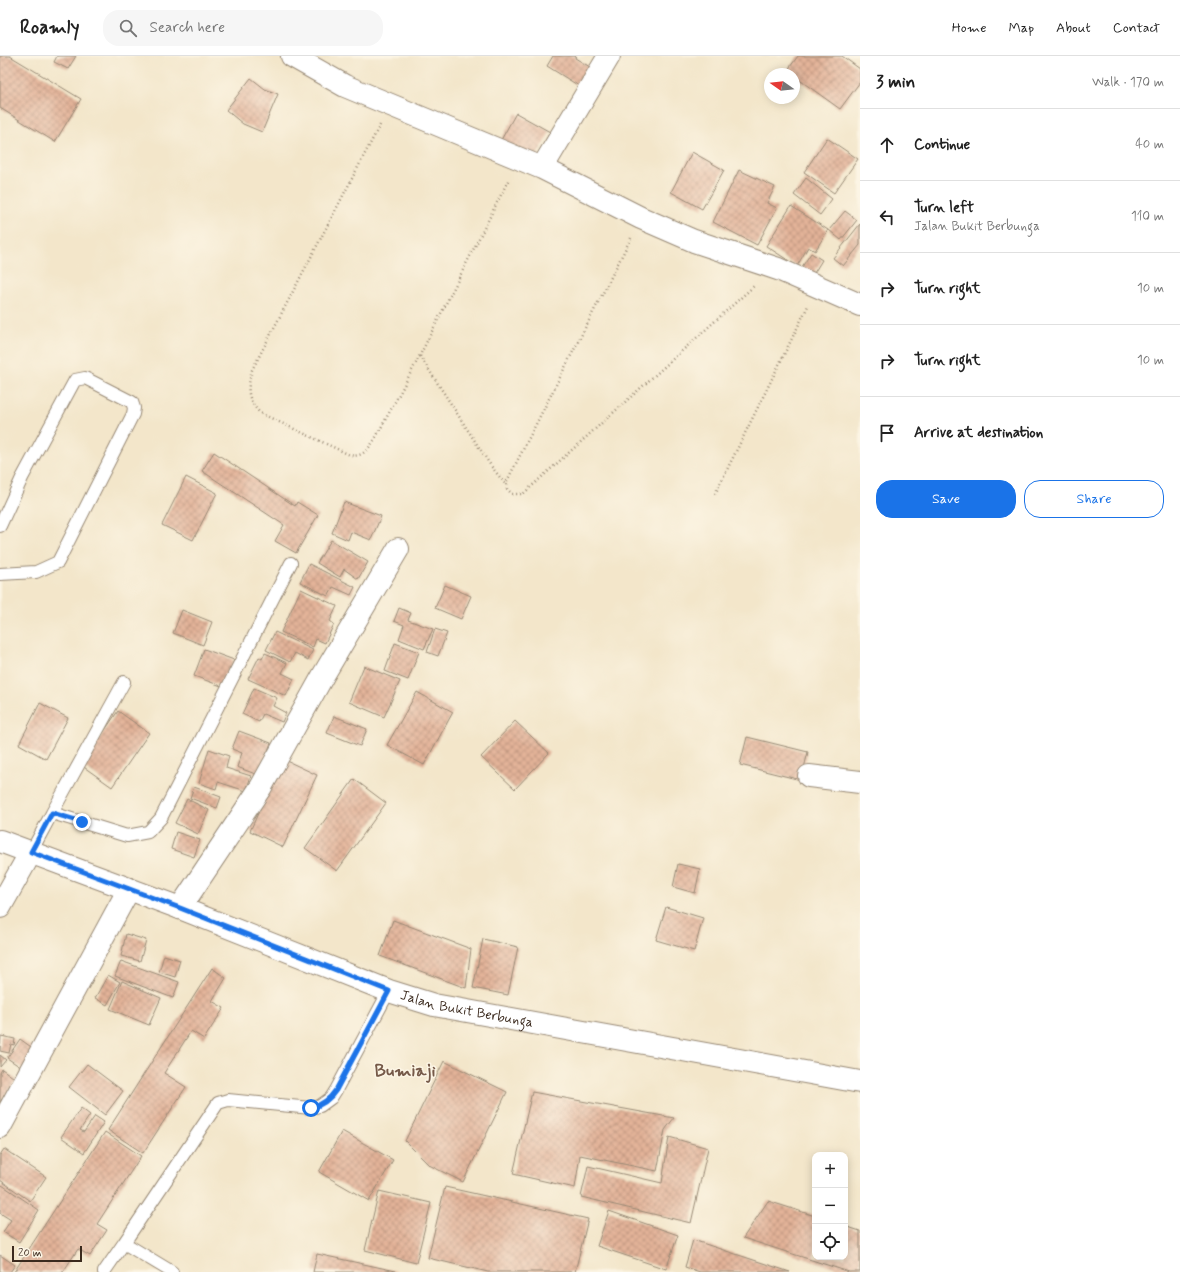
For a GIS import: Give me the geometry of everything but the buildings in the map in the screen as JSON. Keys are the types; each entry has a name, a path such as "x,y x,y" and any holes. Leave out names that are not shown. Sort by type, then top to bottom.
{"street":[{"path":"292,56 345,86 542,168 641,218 694,241 776,268 860,305"},
{"path":"542,168 609,56"},
{"path":"180,908 261,787 324,674 398,549"},
{"path":"809,776 860,782"},
{"name":"Jalan Bukit Berbunga","path":"0,841 180,908 389,991 434,1005 860,1082"},
{"path":"0,907 31,852"},
{"path":"0,1127 129,889"}],"lane":[{"path":"0,526 22,478 75,380 85,378 132,402 134,408 133,414 58,562 36,572 0,574"},
{"path":"52,813 128,836 148,832 161,818 291,563"},
{"path":"31,852 124,682"},
{"path":"104,1272 220,1102 228,1100 311,1108 320,1106 331,1098 346,1075 389,991"},
{"path":"124,1243 172,1272"}],"path":[{"path":"390,104 252,370 248,382 248,394 251,404 260,414 355,456 361,454 371,444 420,356 519,159"},
{"path":"506,485 641,218"},
{"path":"420,356 491,466 506,485 506,489 512,494 523,494 776,268"},
{"path":"715,494 818,287"}],"district":[{"name":"Bumiaji","path":"405,1071"}],"route":[{"path":"82,822 52,813 31,852 180,908 296,956 389,991 346,1075 331,1098 320,1106 311,1108"}]}
